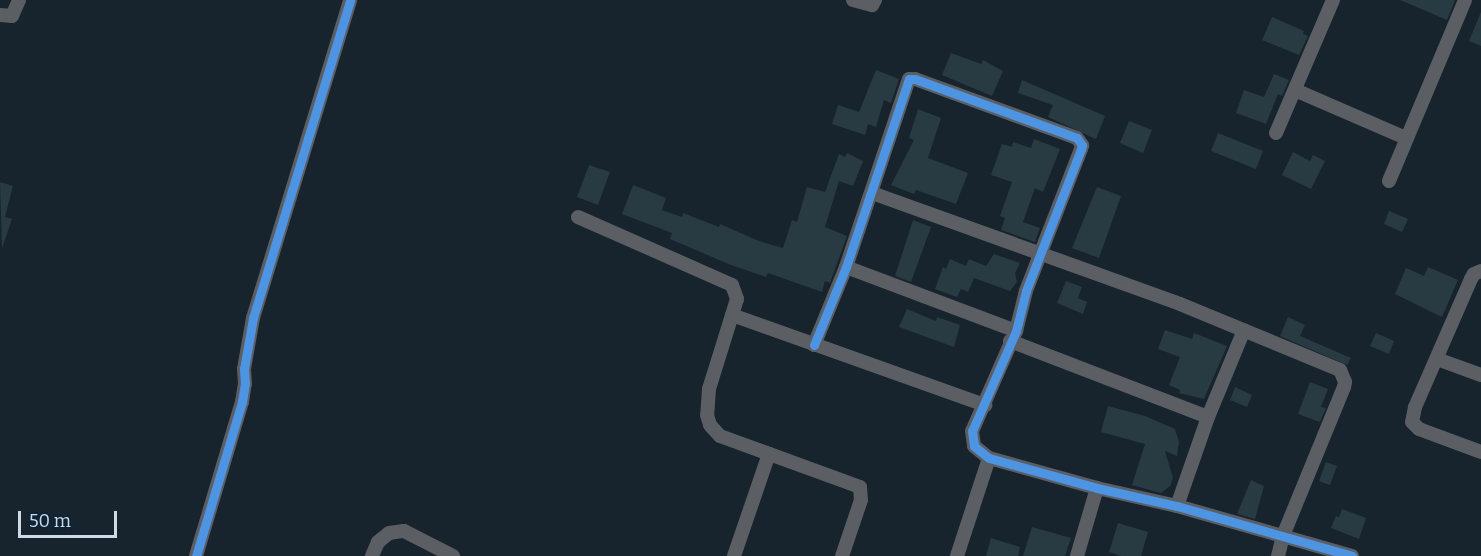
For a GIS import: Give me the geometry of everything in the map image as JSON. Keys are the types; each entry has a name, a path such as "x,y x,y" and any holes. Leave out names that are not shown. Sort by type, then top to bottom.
{"street":[{"path":"0,15 12,16 19,0"},
{"path":"196,556 242,402 245,384 244,369 253,318 350,0"},
{"path":"853,0 872,5 875,0"},
{"path":"1276,133 1333,0"},
{"path":"1389,181 1465,0"},
{"path":"814,345 846,267 872,193 905,83 909,79 915,79 1080,140 1081,149 1026,291 1013,336 972,431 974,446 989,458 1097,489 1177,506 1352,556"},
{"path":"1295,90 1406,138"},
{"path":"872,193 1244,330 1340,370 1345,382 1283,536 1278,556"},
{"path":"578,217 732,285 737,299 709,389 707,415 710,425 720,436 860,487 861,500 842,556"},
{"path":"846,267 1208,417"},
{"path":"1481,271 1474,274 1471,279 1415,407 1412,422 1419,429 1481,452"},
{"path":"732,315 985,405"},
{"path":"1177,506 1208,417 1244,330"},
{"path":"1437,359 1481,375"},
{"path":"734,556 769,454"},
{"path":"957,556 989,458"},
{"path":"1077,556 1097,489"},
{"path":"372,556 378,542 389,533 404,531 453,556"}],"building":[{"path":"1400,0 1455,0 1447,20"},
{"path":"1481,12 1481,46 1469,41"},
{"path":"1272,17 1304,31 1303,34 1308,36 1299,55 1262,40"},
{"path":"951,53 981,64 983,60 1003,71 992,96 942,75"},
{"path":"876,70 899,79 891,103 884,100 876,127 868,124 865,135 832,124 838,105 859,112"},
{"path":"1274,74 1289,80 1282,96 1278,94 1266,124 1236,113 1244,90 1264,97"},
{"path":"1022,80 1105,116 1096,139 1048,117 1053,105 1018,93"},
{"path":"918,109 941,118 928,158 968,173 956,204 916,190 914,194 891,185 914,140 909,138"},
{"path":"1129,121 1152,130 1143,153 1120,143"},
{"path":"1218,133 1263,151 1256,169 1211,151"},
{"path":"1034,139 1060,149 1043,192 1035,188 1023,222 1040,228 1035,242 1001,230 1005,218 1000,216 1012,182 991,175 1002,144 1012,147 1013,142 1031,148"},
{"path":"1293,152 1310,161 1313,155 1325,161 1311,189 1282,175"},
{"path":"847,153 863,161 853,186 839,181 825,227 847,236 830,283 825,281 822,292 768,273 766,277 731,265 670,239 672,233 622,214 633,185 666,198 662,210 682,217 683,213 719,227 720,224 759,241 783,248 792,220 797,222 807,187 825,192 839,154 845,157"},
{"path":"589,165 610,172 598,205 577,197"},
{"path":"0,182 13,186 5,217 12,219 2,248"},
{"path":"1097,187 1121,196 1099,258 1072,248"},
{"path":"1389,211 1408,219 1402,232 1384,224"},
{"path":"913,220 931,227 911,282 895,276"},
{"path":"994,254 1020,263 1015,273 1017,282 1010,291 974,278 968,292 961,289 957,297 935,289 943,267 946,269 950,259 966,266 969,259 986,266"},
{"path":"1428,267 1458,280 1442,317 1395,294 1406,268 1424,276"},
{"path":"1066,281 1082,287 1078,298 1087,302 1083,314 1057,303"},
{"path":"907,309 936,321 937,317 960,325 954,347 899,327"},
{"path":"1288,317 1305,325 1300,336 1351,358 1347,365 1280,336"},
{"path":"1165,330 1192,339 1194,333 1227,346 1204,399 1179,393 1180,390 1169,385 1180,357 1158,349"},
{"path":"1376,333 1394,341 1389,354 1370,346"},
{"path":"1310,382 1328,389 1321,407 1326,408 1320,422 1298,414"},
{"path":"1235,387 1252,395 1247,407 1230,400"},
{"path":"1108,406 1145,416 1175,429 1179,442 1177,456 1165,451 1173,478 1170,486 1161,493 1132,485 1145,444 1101,432"},
{"path":"1326,462 1337,466 1330,485 1319,481"},
{"path":"1251,480 1264,486 1255,519 1237,514"},
{"path":"1342,509 1366,518 1359,539 1331,528"},
{"path":"1118,523 1148,532 1141,556 1121,556 1109,552"},
{"path":"1032,527 1071,538 1065,556 1023,556"},
{"path":"991,538 1020,547 1018,556 986,556"}],"cycle path":[{"path":"196,556 242,402 245,384 244,369 253,318 350,0"},
{"path":"814,345 846,267 909,79 915,79 1077,138 1082,145 1081,149 1026,291 1016,331 972,431 974,446 989,458 1097,488 1177,506 1352,556"}]}
